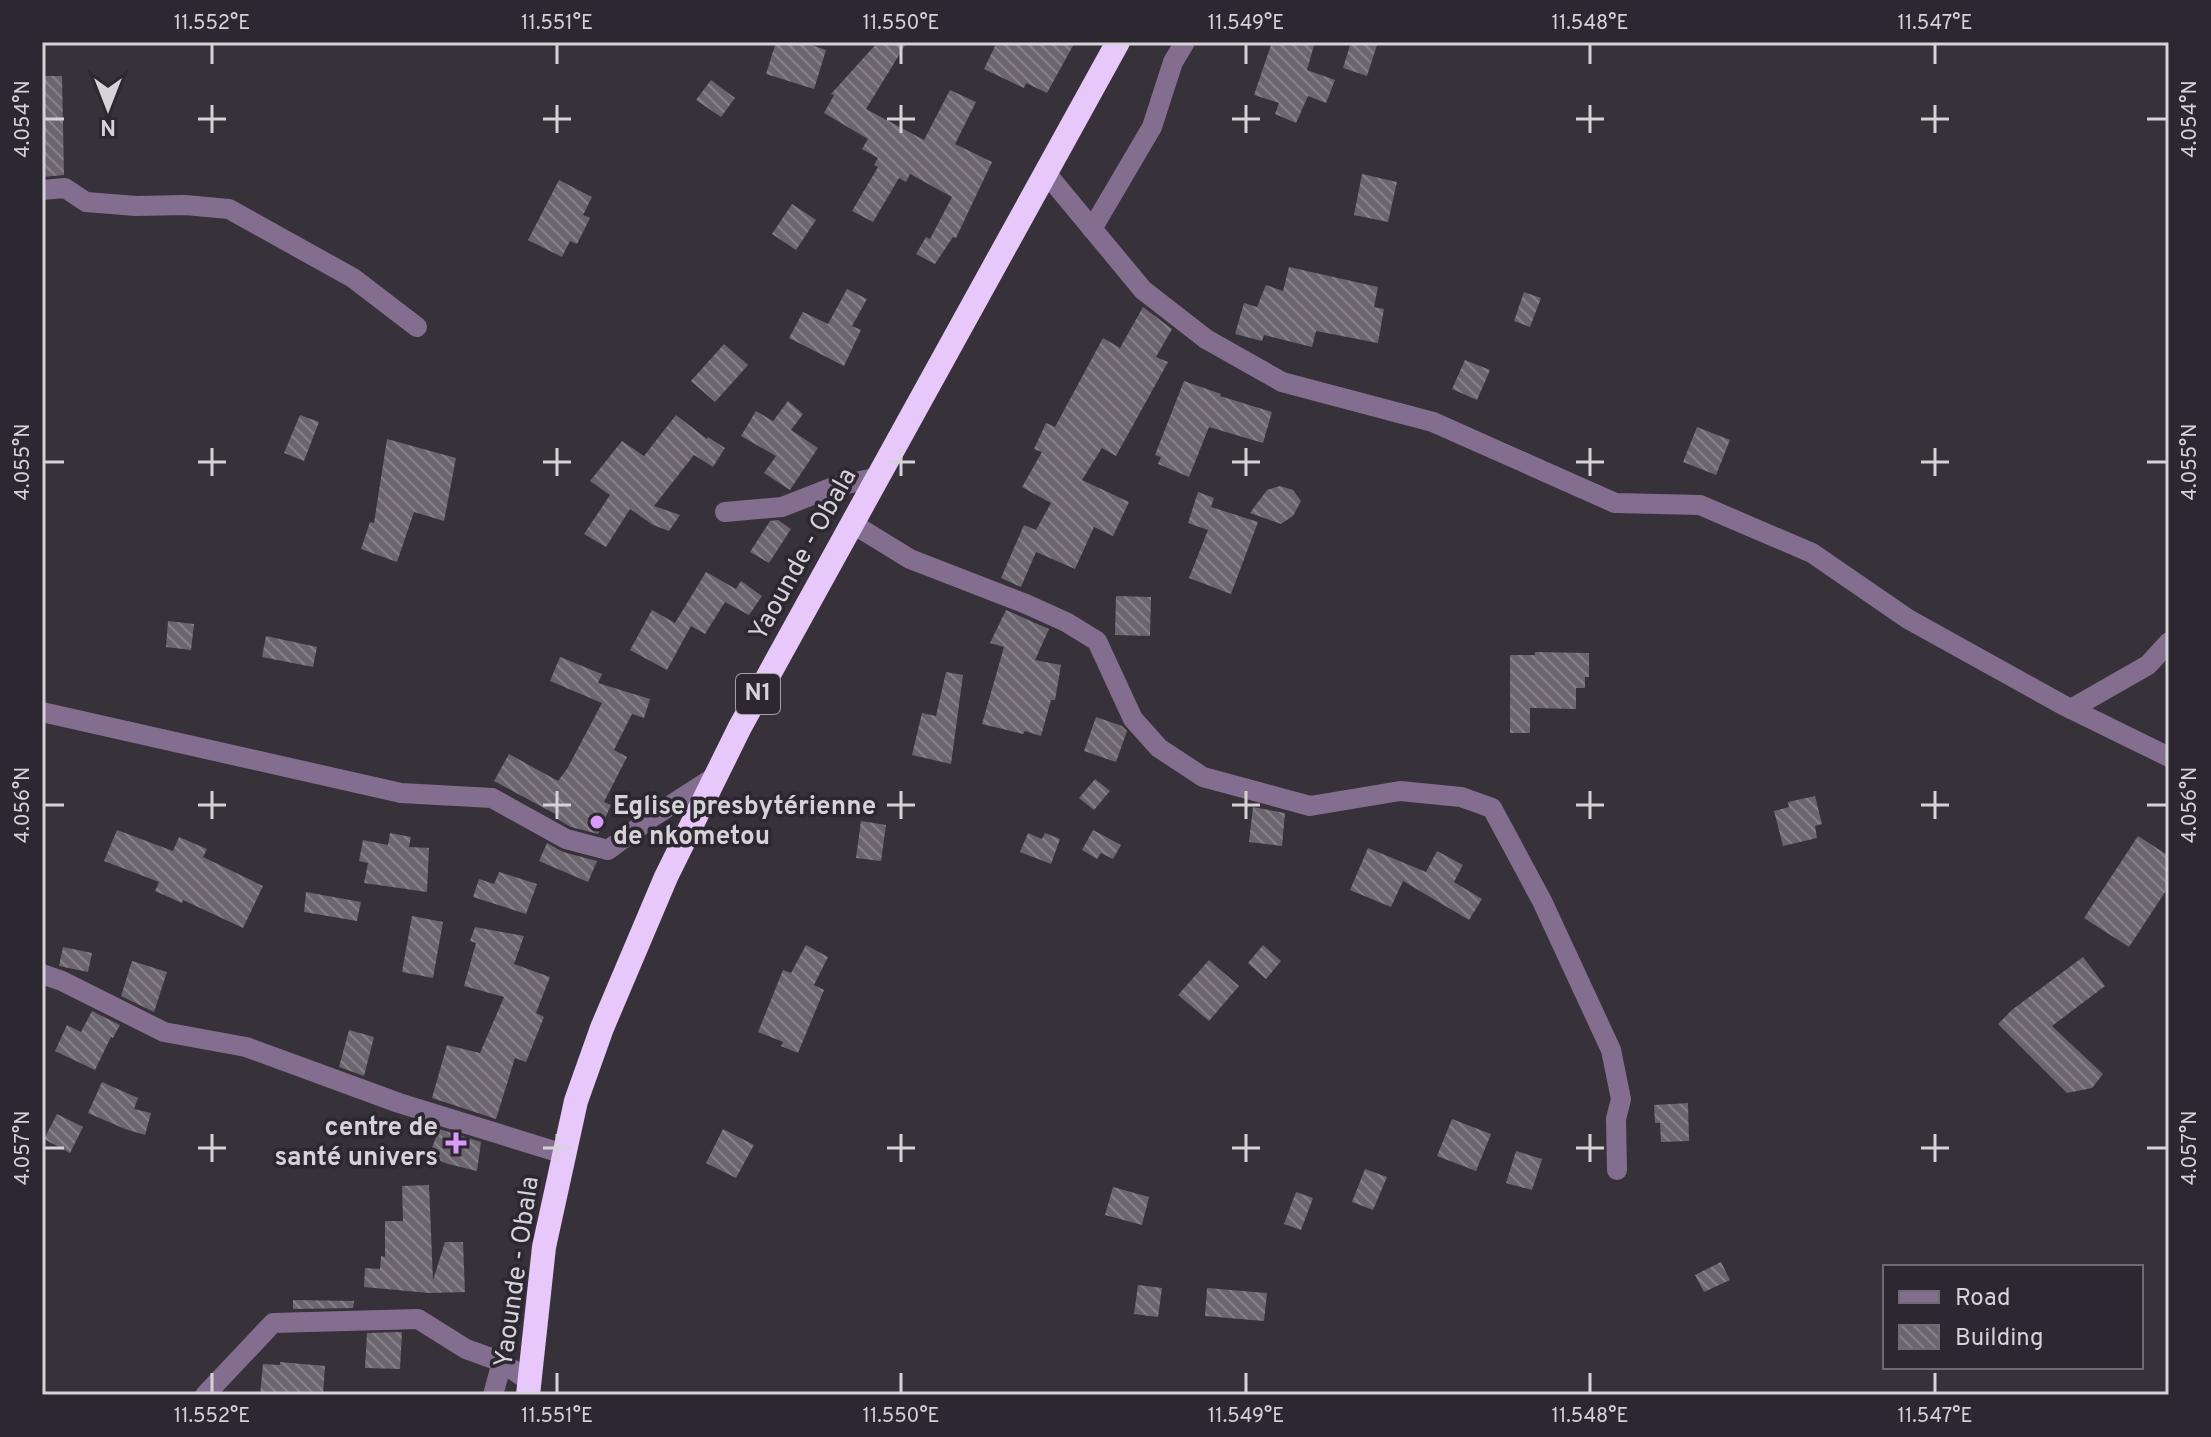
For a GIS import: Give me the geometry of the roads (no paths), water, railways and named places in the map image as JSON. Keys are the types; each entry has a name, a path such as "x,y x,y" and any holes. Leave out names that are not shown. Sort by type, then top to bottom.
{"highway":[{"name":"Yaounde - Obala","path":"529,1388 544,1247 576,1101 602,1028 666,877 740,727 1118,42"}],"street":[{"path":"1092,229 1152,127 1173,62 1185,42"},
{"path":"1046,173 1143,290 1206,339 1282,382 1433,422 1615,503 1700,505 1812,553 1908,619 2071,709 2169,757"},
{"path":"42,190 65,188 86,202 229,209 353,278 417,327"},
{"path":"725,512 782,507 833,487 879,477"},
{"path":"853,524 910,559 1039,610 1097,641 1133,719 1159,748 1203,777 1310,806 1400,791 1461,797 1492,808 1542,901 1611,1050 1621,1099 1616,1119 1617,1170"},
{"path":"2071,709 2148,665 2169,642"},
{"path":"42,712 401,793 492,798 566,839 608,850 716,776"},
{"path":"42,974 164,1032 246,1047 399,1103 564,1154"},
{"path":"205,1395 273,1323 418,1319 466,1349 502,1362 529,1388"},
{"path":"493,1395 502,1362"}],"place":[{"name":"Eglise presbytérienne de nkometou","path":"597,822"},
{"name":"centre de santé univers","path":"456,1143"}]}
